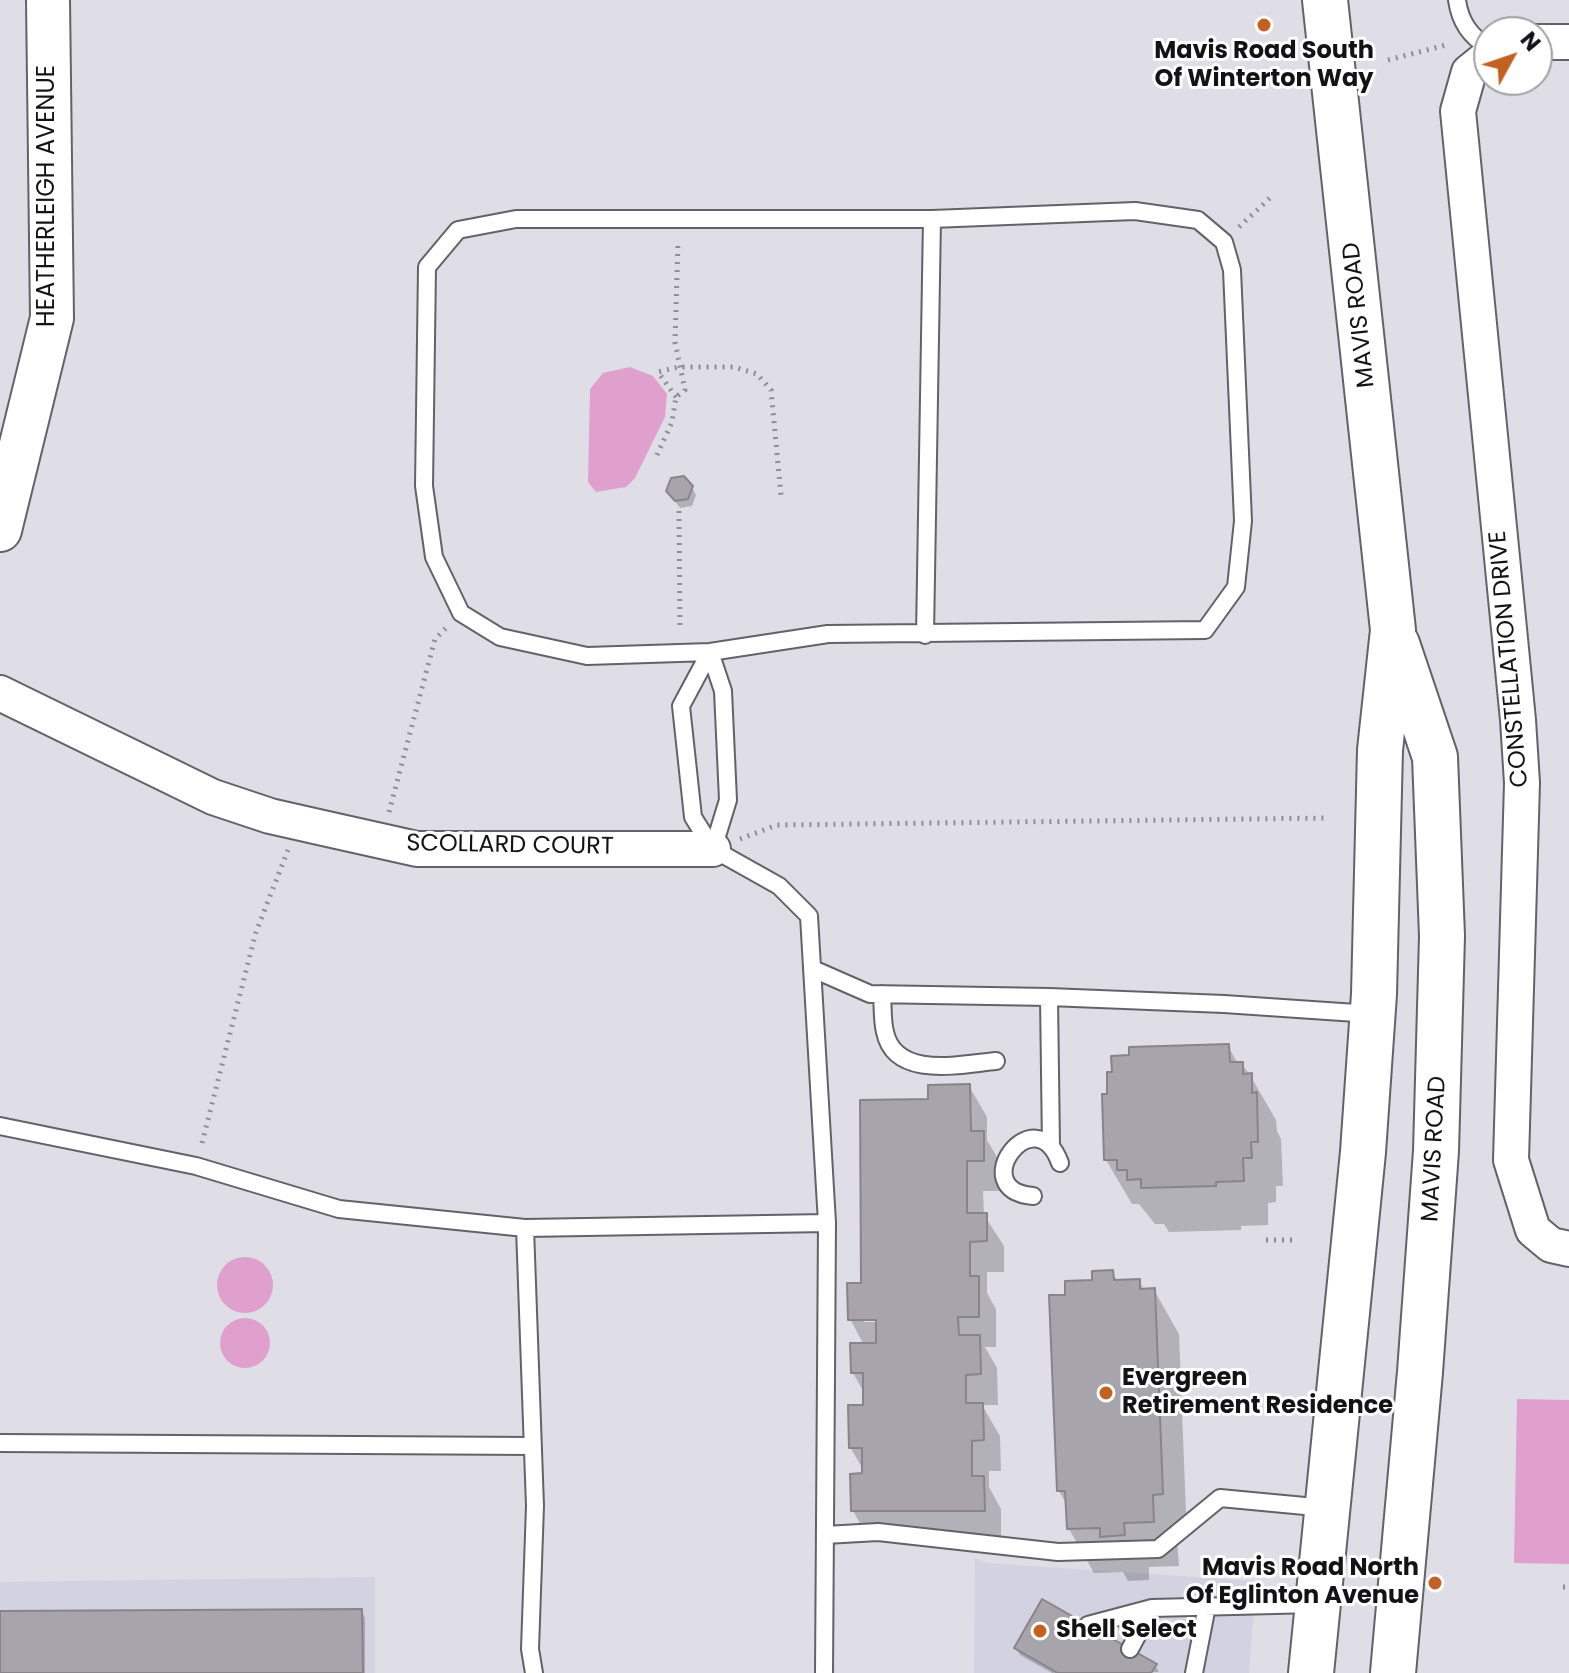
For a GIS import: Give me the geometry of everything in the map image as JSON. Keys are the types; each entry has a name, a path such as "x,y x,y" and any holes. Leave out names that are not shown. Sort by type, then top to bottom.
{"main road":[{"name":"MAVIS ROAD","path":"1325,0 1393,630 1435,757 1442,951 1436,1151 1393,1673"},
{"name":"MAVIS ROAD","path":"1311,1673 1360,1181 1373,1015 1380,750 1393,630"}],"street":[{"name":"HEATHERLEIGH AVENUE","path":"0,530 52,318 48,0"},
{"name":"CONSTELLATION DRIVE","path":"1473,64 1458,111 1522,783 1511,1160 1533,1230 1551,1245 1569,1249"},
{"name":"SCOLLARD COURT","path":"0,693 213,797 299,823 417,849 713,849"}],"lane":[{"path":"1457,0 1459,16 1473,35"},
{"path":"1135,211 1198,220 1224,242 1232,270 1243,521 1236,587 1205,630 828,634 710,652 587,656 500,637 461,613 434,557 424,486 427,267 458,230 516,219 932,219 1135,211"},
{"path":"925,635 932,219"},
{"path":"710,652 681,706 693,817 713,849 779,886 809,916 827,1223 824,1673"},
{"path":"710,652 723,691 728,800 713,849"},
{"path":"813,969 870,994 1224,1004 1373,1015"},
{"path":"882,994 885,1035 897,1055 919,1065 996,1061"},
{"path":"1049,997 1051,1147 1060,1163"},
{"path":"0,1126 196,1166 339,1209 525,1228 827,1223"},
{"path":"1033,1196 1017,1192 1010,1186 1005,1177 1005,1159 1009,1151 1025,1141 1034,1140 1051,1147"},
{"path":"525,1228 535,1506 530,1649 534,1673"},
{"path":"0,1443 533,1446"},
{"path":"825,1535 878,1532 1058,1552 1158,1549 1220,1498 1326,1508"},
{"path":"1088,1625 1152,1608 1317,1604"},
{"path":"1194,1673 1207,1606"},
{"path":"1130,1649 1152,1608"}],"path":[{"path":"1388,60 1473,48"},
{"path":"1224,242 1271,197"},
{"path":"657,455 672,422 676,397 685,390 675,342 679,219"},
{"path":"676,397 658,372 678,367 734,367 757,374 771,390 781,496"},
{"path":"679,511 680,653"},
{"path":"382,840 435,639 461,613"},
{"path":"713,849 777,825 1328,818"},
{"path":"196,1166 256,932 299,823"},
{"path":"1266,1240 1296,1240"}],"shaded area":[{"path":"630,367 653,376 667,394 665,417 635,478 626,487 596,492 588,482 590,389 603,373"},
{"path":"245,1257 265,1265 273,1285 265,1305 245,1313 225,1305 217,1285 225,1265"},
{"path":"245,1318 263,1325 270,1343 263,1361 245,1368 227,1361 220,1343 227,1325"},
{"path":"1517,1399 1569,1400 1569,1564 1514,1563"},
{"path":"975,1558 986,1563 1256,1581 1249,1673 974,1673"},
{"path":"375,1577 375,1673 0,1673 0,1582"}],"building":[{"path":"684,476 693,486 688,499 675,501 666,491 671,478"},
{"path":"1229,1044 1230,1062 1243,1062 1243,1074 1252,1073 1252,1093 1257,1092 1258,1142 1251,1142 1252,1158 1243,1158 1244,1181 1216,1182 1216,1186 1141,1188 1141,1179 1127,1180 1127,1170 1117,1170 1117,1160 1104,1160 1102,1094 1107,1094 1107,1072 1112,1072 1111,1056 1129,1055 1129,1047"},
{"path":"970,1084 971,1131 984,1131 984,1161 967,1161 967,1213 987,1213 987,1241 970,1242 970,1276 979,1276 979,1317 958,1317 959,1335 980,1335 981,1374 966,1375 966,1403 983,1403 984,1440 972,1441 972,1476 984,1476 985,1511 851,1511 850,1474 862,1473 862,1448 849,1448 848,1405 863,1405 863,1373 851,1373 850,1343 876,1343 876,1320 848,1320 847,1283 861,1283 860,1100 928,1099 928,1085"},
{"name":"Evergreen Retirement Residence","path":"1113,1270 1114,1280 1140,1279 1140,1289 1155,1288 1163,1494 1153,1495 1154,1522 1124,1523 1125,1535 1100,1537 1100,1528 1067,1529 1065,1491 1057,1491 1049,1295 1065,1295 1065,1281 1092,1280 1092,1271"},
{"path":"1042,1599 1157,1664 1151,1673 1058,1673 1014,1648"},
{"path":"362,1609 363,1673 0,1673 0,1611"}],"place":[{"name":"Mavis Road South Of Winterton Way","path":"1264,25"},
{"name":"Evergreen Retirement Residence","path":"1106,1393"},
{"name":"Mavis Road North Of Eglinton Avenue","path":"1435,1583"},
{"name":"Shell Select","path":"1040,1631"}]}
